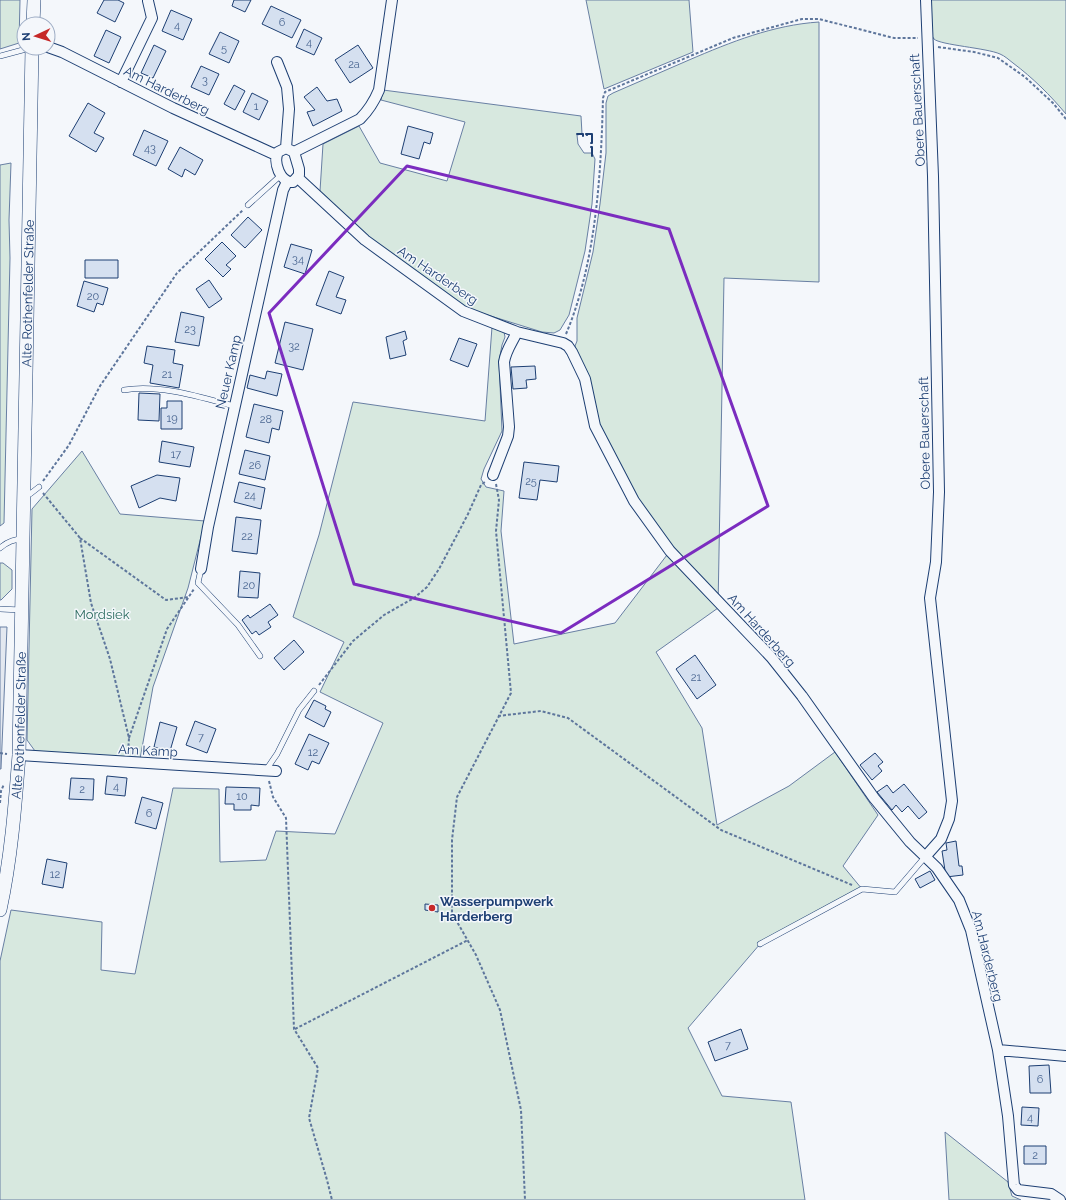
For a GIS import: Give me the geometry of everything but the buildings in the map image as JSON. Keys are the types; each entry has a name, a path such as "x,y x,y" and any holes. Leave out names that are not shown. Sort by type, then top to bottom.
{"street":[{"path":"33,16 34,0"},
{"path":"277,62 287,87 290,150 299,169 298,178 293,182 284,178 276,161 276,155 280,150 290,150 360,119 368,111 375,100 379,90 392,0"},
{"name":"Obere Bauerschaft","path":"925,857 941,839 949,819 952,801 930,598 936,562 939,492 933,176 926,0"},
{"path":"121,82 152,18 148,1"},
{"name":"Am Harderberg","path":"56,50 173,108 276,155"},
{"name":"Alte Rothenfelder Straße","path":"0,910 7,871 19,755 24,539 31,56"},
{"name":"Neuer Kamp","path":"201,569 208,526 283,190 284,178"},
{"name":"Am Harderberg","path":"298,178 365,240 463,311 517,332 563,343 568,346 585,379 595,426 634,501 670,551 771,657 802,696 874,798 910,842 946,880 959,900 971,930 998,1050 1008,1116 1014,1185 1018,1190 1051,1194 1060,1200"},
{"path":"493,475 508,436 509,427 504,362 507,349 517,332"},
{"name":"Am Kamp","path":"19,755 271,770"},
{"path":"998,1050 1066,1056"}],"lane":[{"path":"0,56 16,52"},
{"path":"248,204 284,178"},
{"path":"124,390 147,388 199,396 234,406"},
{"path":"24,495 30,494 39,487"},
{"path":"0,548 16,539 24,539"},
{"path":"201,569 198,583 238,625 260,656"},
{"path":"0,609 22,610"},
{"path":"271,770 277,754 299,710 314,691"},
{"path":"760,944 862,889 895,892 925,857"}],"path":[{"path":"563,343 573,317 590,252 601,158 603,98 606,92 733,38 802,19 819,19 894,38 927,42 935,47 974,52 998,58 1025,77 1053,103 1066,119"},
{"path":"189,597 166,600 80,538 39,487 69,445 100,386 177,273 248,204"},
{"path":"314,691 353,641 384,615 414,598 427,587 439,569 468,514 481,485 493,475 499,500 496,532 511,693 457,797 452,840 452,912 476,955 500,1010 521,1110 525,1200"},
{"path":"80,538 90,603 110,659 128,738 128,762"},
{"path":"128,738 167,629 198,583"},
{"path":"498,716 541,711 568,718 721,830 862,889"},
{"path":"271,770 274,797 286,818 294,1029 318,1068 309,1118 332,1200"},
{"path":"294,1029 468,940"}],"highlighted area":[{"path":"407,166 669,229 768,506 561,633 354,584 269,313"}],"green space":[{"path":"0,0 20,0 20,16 16,16 16,44 0,49"},
{"path":"586,0 689,0 693,52 604,89"},
{"path":"930,0 1066,0 1066,114 1047,93 1004,56 994,52 945,43 934,39 930,26"},
{"path":"819,22 819,282 724,278 718,608 656,652 702,728 717,825 789,786 835,752 878,815 843,866 862,889 760,944 688,1028 722,1096 791,1102 805,1200 0,1200 0,961 11,910 102,922 101,970 135,974 173,788 219,789 220,862 266,860 276,831 335,834 383,723 320,692 344,642 293,617 319,535 353,402 485,421 492,327 504,332 505,337 499,361 502,431 484,469 481,479 486,487 504,491 501,531 514,644 615,623 670,551 634,501 595,426 577,363 575,346 577,341 577,318 593,252 606,153 606,103 608,96 613,93 752,35 785,27"},
{"path":"383,90 581,116 582,134 577,135 578,144 584,153 592,153 595,159 592,204 585,251 569,315 560,330 554,333 542,332 465,308 367,236 320,191 323,144 359,126 380,163 447,181 465,122 381,100"},
{"path":"11,163 4,523 0,526 0,165"},
{"name":"Mordsiek","path":"82,451 120,514 205,521 188,588 153,687 140,759 35,751 27,740 32,509"},
{"path":"0,563 3,563 12,570 12,589 1,600 0,600"},
{"path":"945,1132 1008,1182 1012,1196 1021,1200 949,1200"}],"shaded area":[{"path":"0,627 7,627 1,769 0,769"}],"wall":[{"path":"577,134 583,134 583,136"},
{"path":"587,135 586,134 592,134 591,143"},
{"path":"591,147 592,156"}],"place":[{"name":"Wasserpumpwerk Harderberg","path":"432,908"}]}
